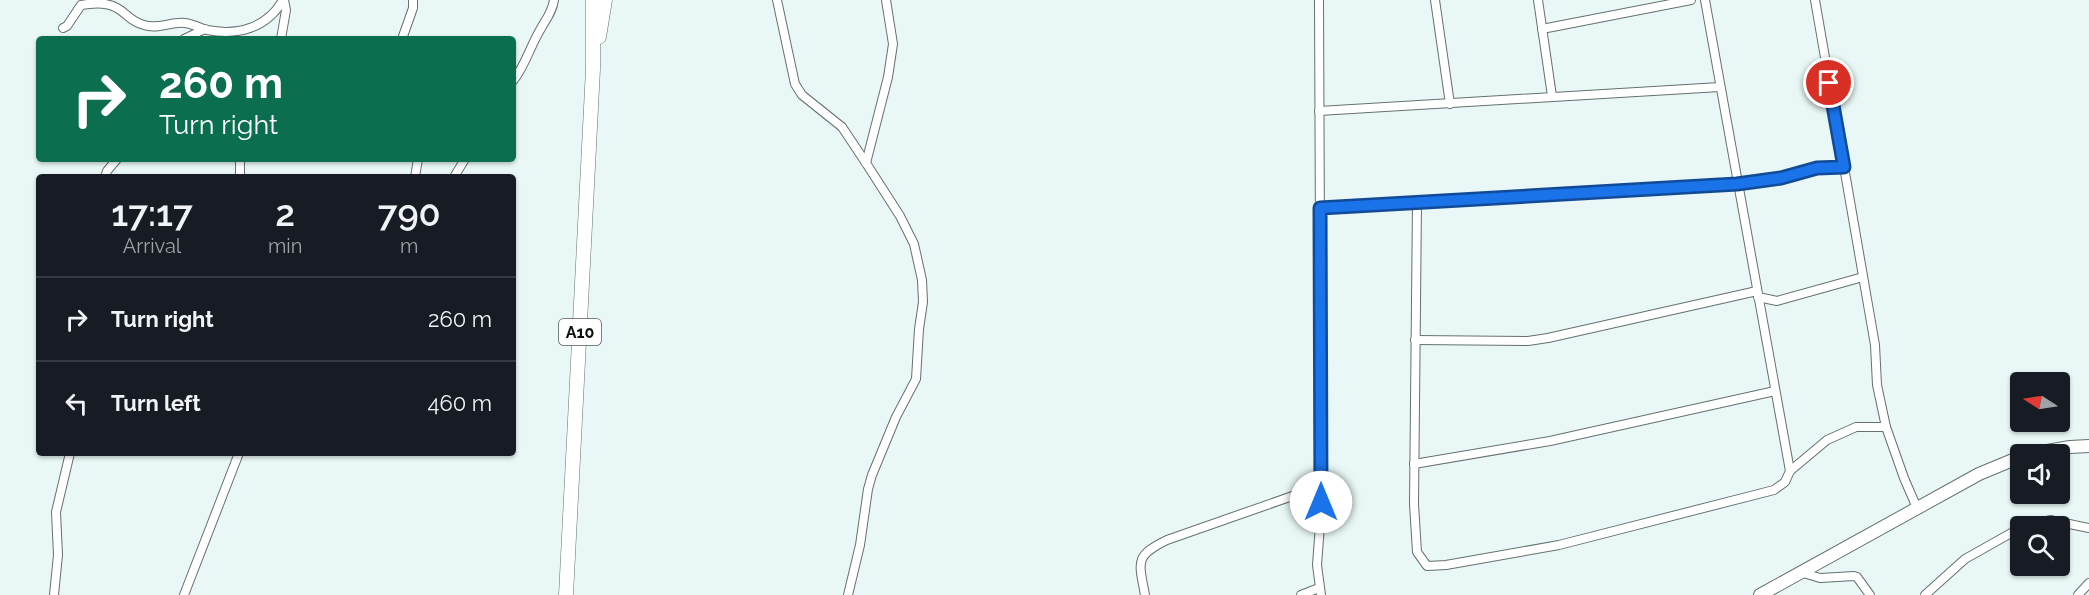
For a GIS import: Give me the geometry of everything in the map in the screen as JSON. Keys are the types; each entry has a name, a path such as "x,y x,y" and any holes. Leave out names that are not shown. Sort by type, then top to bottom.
{"main road":[{"name":"A10","path":"566,595 593,69 593,0"},
{"name":"A10","path":"593,69 605,0"}],"street":[{"path":"63,28 67,26 81,5 95,3 119,9 126,17 148,27 184,22 204,29 235,32 252,29 271,16 284,0"},
{"path":"282,36 286,10 284,0"},
{"path":"403,36 413,8 413,0"},
{"path":"516,77 550,15 554,0"},
{"path":"777,0 795,84 802,95 842,127 900,216 914,244 924,292 916,379 896,417 872,476 860,545 848,595"},
{"path":"866,163 888,77 893,44 886,12 886,0"},
{"path":"1301,595 1320,591 1317,565 1321,512 1319,0"},
{"path":"1435,0 1450,104"},
{"path":"1538,0 1552,96"},
{"path":"1542,29 1691,0"},
{"path":"1705,0 1790,471"},
{"path":"1815,0 1875,345 1877,385 1886,427 1917,508"},
{"path":"190,36 204,29"},
{"path":"1319,111 1720,87"},
{"path":"1320,208 1737,184 1781,178 1817,168 1844,167"},
{"path":"1417,202 1414,504 1417,552 1427,566 1446,565 1559,545 1774,490 1785,482 1790,471 1827,440 1856,427 1886,427"},
{"path":"1415,340 1528,341 1757,294 1777,301 1863,277"},
{"path":"1414,464 1550,441 1775,391"},
{"path":"2070,447 2089,446"},
{"path":"54,595 58,555 56,513 69,456"},
{"path":"184,595 238,456"},
{"path":"1760,595 1979,474 2010,461"},
{"path":"1145,595 1141,561 1146,552 1152,548 1167,540 1321,486"},
{"path":"2070,524 2089,528"},
{"path":"1925,595 1965,559 2010,534"},
{"path":"1800,572 1820,578 1854,576 1870,595"},
{"path":"2078,595 2089,583"}],"route":[{"path":"1321,502 1320,208 1737,184 1781,178 1817,168 1844,167 1829,83"}]}
